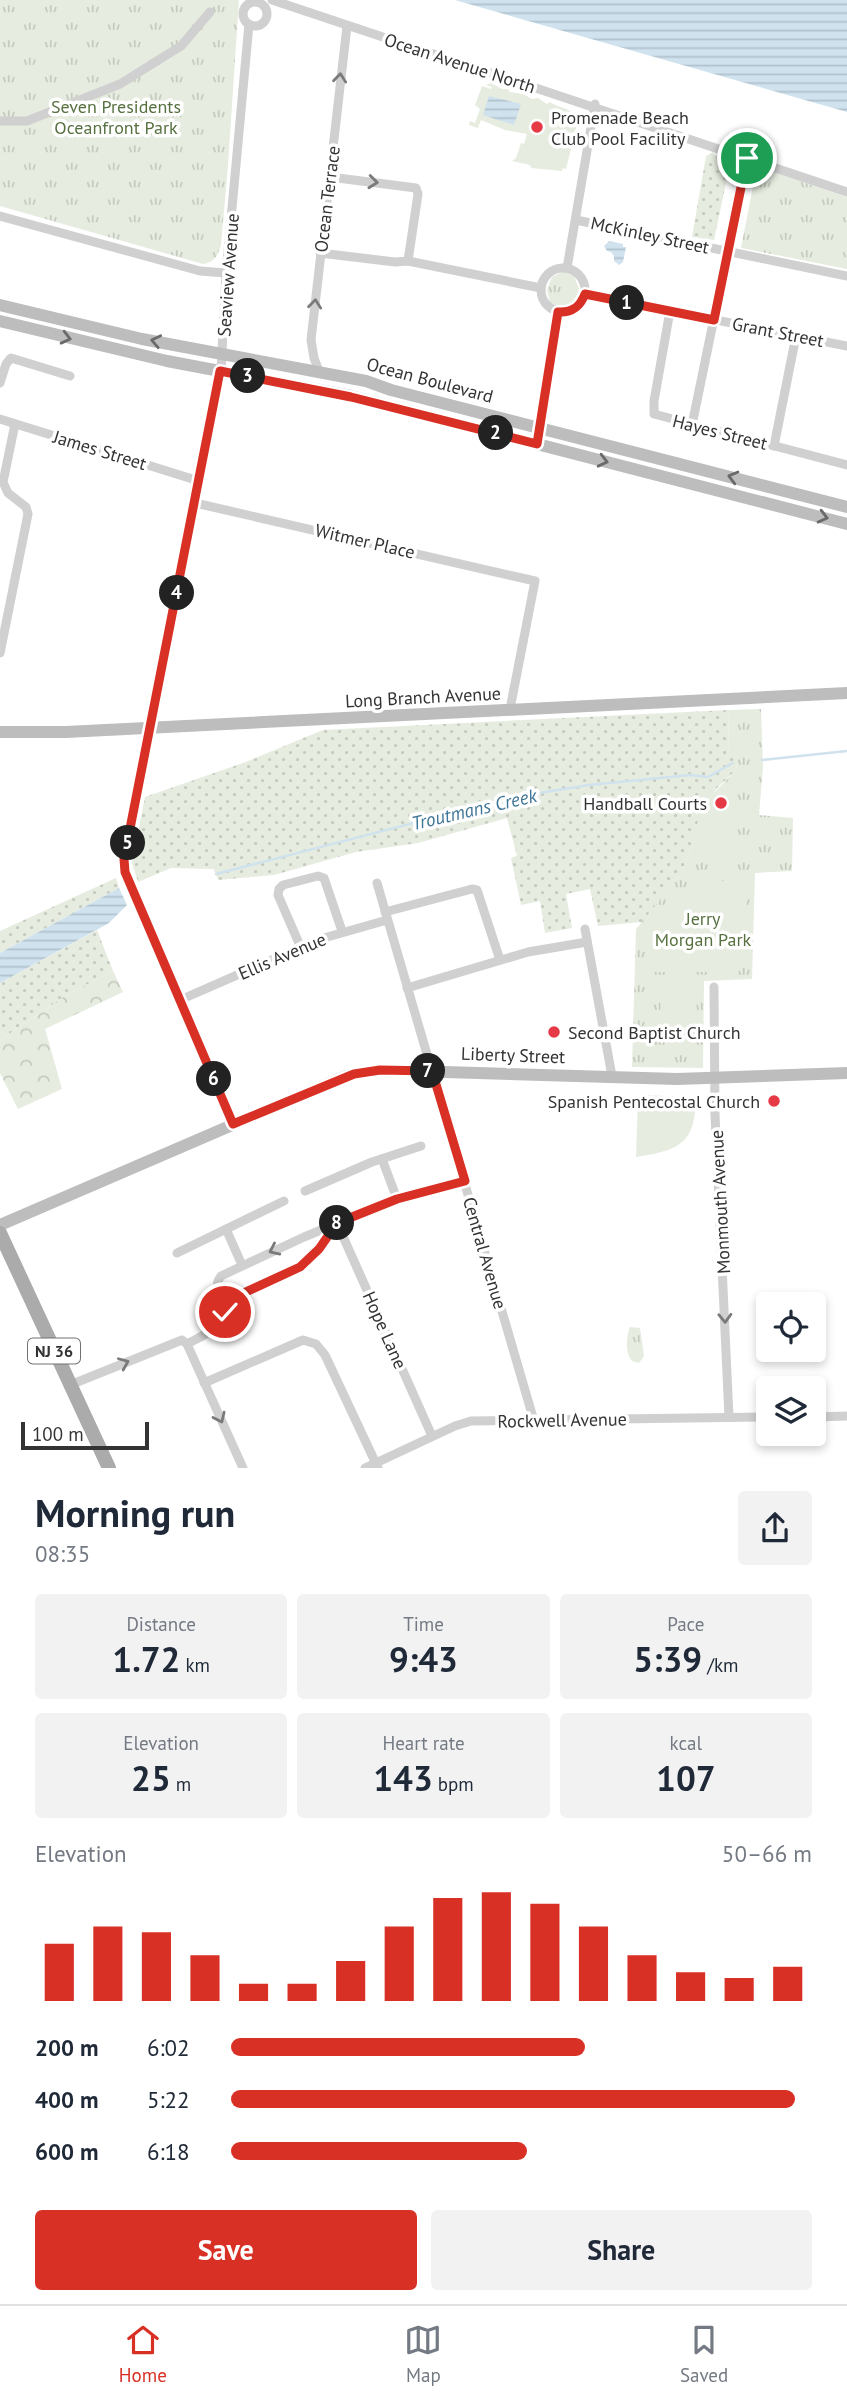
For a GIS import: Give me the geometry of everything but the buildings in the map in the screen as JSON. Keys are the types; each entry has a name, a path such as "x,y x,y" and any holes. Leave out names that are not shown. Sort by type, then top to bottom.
{"main road":[{"name":"Ocean Boulevard","path":"0,305 142,339 366,381 391,390 847,507"},
{"name":"Ocean Boulevard","path":"0,321 78,341 351,397 847,523"},
{"name":"Long Branch Avenue","path":"0,732 66,732 847,693"},
{"name":"Liberty Street","path":"0,1225 354,1074 380,1070 714,1078 847,1073"},
{"name":"NJ 36","path":"0,1233 109,1468"}],"street":[{"name":"Ocean Avenue North","path":"272,0 847,192"},
{"path":"252,2 264,2 268,12 266,21 260,26 248,24 243,16 244,8 252,2"},
{"path":"0,121 27,121 120,85 181,46 210,12"},
{"name":"Seaview Avenue","path":"233,1124 127,878 124,863 223,354 226,273 248,24"},
{"name":"Ocean Terrace","path":"319,371 311,340 347,26"},
{"path":"567,268 595,106"},
{"path":"692,425 747,158"},
{"path":"330,177 416,188 418,194 408,261"},
{"path":"0,216 200,271 226,273"},
{"name":"McKinley Street","path":"576,220 847,276"},
{"path":"320,253 395,262 408,261 541,288"},
{"path":"567,268 581,278 585,294 578,306 572,310 558,312 552,310 543,300 541,288 543,281 553,270 567,268"},
{"name":"Grant Street","path":"585,294 847,346"},
{"name":"Hayes Street","path":"670,311 654,414 847,465"},
{"path":"537,444 558,312"},
{"path":"774,446 796,336"},
{"path":"0,383 6,364 11,358 70,376"},
{"name":"James Street","path":"0,419 200,481"},
{"path":"0,653 28,514 23,504 8,493 4,482 15,424"},
{"name":"Witmer Place","path":"195,503 535,581 510,709"},
{"path":"300,948 278,895 283,885 318,876 324,878 342,931"},
{"name":"Central Avenue","path":"377,883 534,1421"},
{"name":"Ellis Avenue","path":"180,1000 342,931 472,889 477,890 500,960"},
{"path":"584,929 612,1076"},
{"path":"407,988 528,952 587,942"},
{"name":"Monmouth Avenue","path":"714,987 714,1078 729,1417"},
{"path":"305,1191 382,1158 422,1146"},
{"path":"382,1158 397,1199"},
{"path":"187,1344 217,1328 221,1322 225,1312 217,1282 221,1276 397,1199 465,1181"},
{"path":"177,1253 284,1201"},
{"path":"222,1296 235,1297 300,1267 319,1249 337,1223"},
{"name":"Hope Lane","path":"337,1223 432,1436"},
{"path":"226,1229 242,1265"},
{"path":"70,1385 183,1340 243,1468"},
{"path":"204,1383 303,1340 316,1344 325,1355 377,1465"},
{"path":"826,1417 847,1416"},
{"name":"Rockwell Avenue","path":"365,1468 377,1465 432,1436 471,1421 756,1417"}],"green space":[{"name":"Seven Presidents Oceanfront Park","path":"0,0 239,0 221,245 213,260 203,264 0,206"},
{"name":"Promenade Beach Club Pool Facility","path":"491,83 510,92 532,99 538,98 547,104 550,102 569,110 575,116 578,120 566,169 563,168 562,171 531,168 530,165 512,161 516,158 521,143 524,144 527,134 505,130 481,120 478,128 469,125 470,121 475,123 480,109 475,105 482,86 491,89 492,87 486,85"},
{"path":"0,91 17,96 13,110 0,107"},
{"path":"713,152 714,155 731,159 714,240 692,237 706,156"},
{"path":"757,166 847,197 847,269 741,248"},
{"path":"564,271 574,276 579,289 574,303 561,309 550,303 547,290 552,277"},
{"name":"Jerry Morgan Park","path":"761,709 763,767 759,815 793,818 792,871 755,873 752,979 704,981 703,1068 632,1067 636,929 683,872 708,790 715,792 736,770 738,756 729,755 728,710"},
{"path":"728,710 729,754 738,756 736,770 715,792 708,791 683,872 642,922 598,926 590,889 566,894 572,928 545,933 540,901 521,905 511,858 517,856 507,818 418,843 356,852 274,875 218,880 214,869 171,868 138,882 132,863 145,797 243,763 323,730"},
{"path":"708,790 739,800 735,815 741,817 727,861 689,850"},
{"path":"116,878 119,888 0,953 0,931"},
{"path":"746,878 743,961 738,972 646,972 656,932 675,903 705,885"},
{"path":"97,930 113,971 65,996 0,1040 0,983"},
{"path":"113,971 123,992 45,1029 62,1089 18,1109 0,1073 0,1040 65,996"},
{"path":"661,980 697,981 696,1034 660,1034"},
{"path":"643,1095 696,1097 695,1113 688,1135 682,1142 664,1151 636,1157 638,1099"},
{"path":"630,1327 640,1328 644,1356 639,1363 632,1361 627,1350"}],"water":[{"path":"455,0 847,0 847,112"},
{"path":"489,96 521,104 514,125 483,115"},
{"path":"609,241 626,247 623,262 619,265 604,246"},
{"path":"119,888 127,905 109,923 0,983 0,953"}],"waterway":[{"path":"762,760 847,751"},
{"name":"Troutmans Creek","path":"216,874 514,797 589,785 690,775 708,777 733,763"}],"place":[{"name":"Promenade Beach Club Pool Facility","path":"537,127"},
{"name":"Handball Courts","path":"721,803"},
{"name":"Second Baptist Church","path":"554,1032"},
{"name":"Spanish Pentecostal Church","path":"774,1101"}],"route":[{"path":"225,1312 222,1296 235,1297 300,1267 319,1249 337,1223 397,1199 465,1181 432,1071 380,1070 346,1076 233,1124 125,872 124,859 220,371 351,397 537,444 558,312 572,310 578,306 585,294 714,320 747,158"}]}
